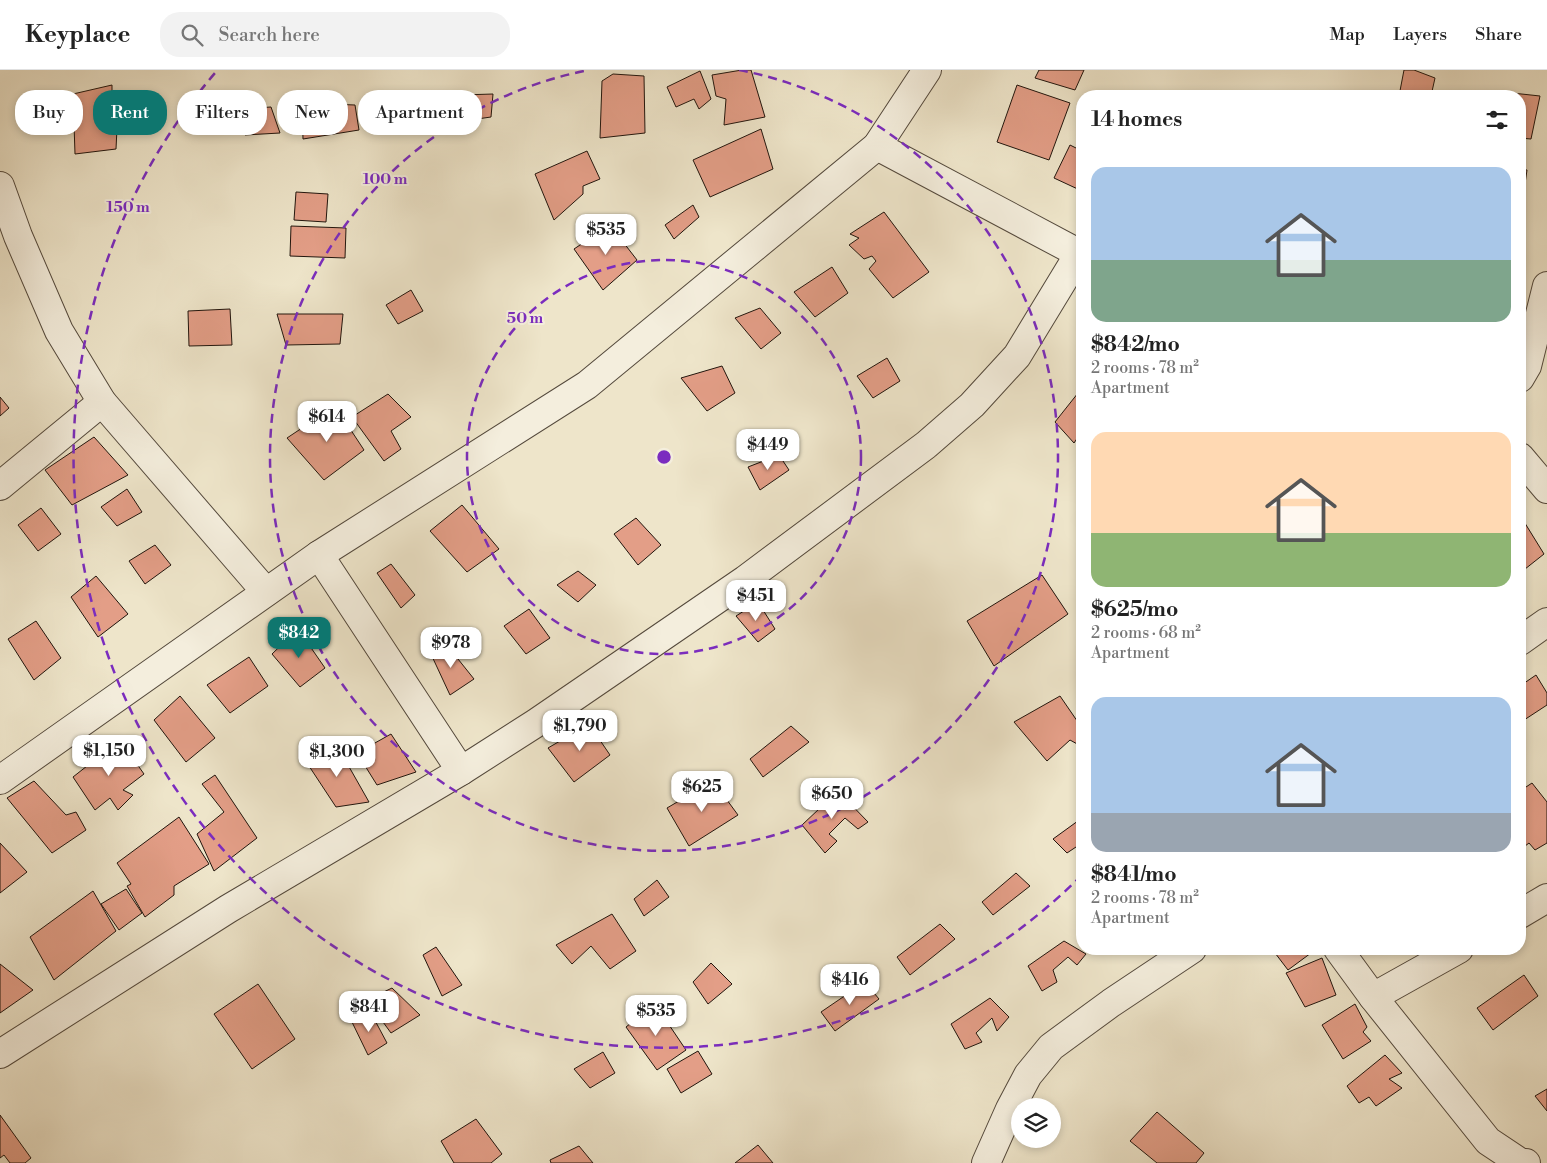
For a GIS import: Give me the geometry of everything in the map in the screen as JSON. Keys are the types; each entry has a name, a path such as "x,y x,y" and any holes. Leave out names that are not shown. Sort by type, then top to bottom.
{"street":[{"path":"0,780 319,555 588,385 876,146 927,70"},
{"path":"876,146 1076,252"},
{"path":"0,186 18,236 59,332 102,402 266,592"},
{"path":"0,1054 228,909 461,771 536,723 745,580 926,445 972,405 1017,356 1076,263"},
{"path":"1526,368 1547,286"},
{"path":"0,486 102,402"},
{"path":"1526,464 1547,488"},
{"path":"319,555 461,771"},
{"path":"1526,636 1547,622"},
{"path":"1526,910 1547,898"},
{"path":"986,1163 1010,1109 1028,1075 1051,1047 1111,1003 1183,955"},
{"path":"1342,955 1373,997 1488,1141 1521,1163 1526,1163"},
{"path":"1373,997 1448,955"}],"building":[{"path":"751,70 765,117 724,125 726,99 716,96 712,75"},
{"path":"1039,70 1084,70 1075,90 1035,78"},
{"path":"1404,70 1414,70 1435,78 1432,90 1400,90"},
{"path":"700,71 711,99 699,109 694,99 676,107 667,87"},
{"path":"613,74 644,76 645,133 600,138 602,81"},
{"path":"112,85 112,90 93,90 93,135 117,135 116,149 75,154 74,135 83,135 83,92"},
{"path":"1017,85 1070,103 1049,160 997,142"},
{"path":"482,94 493,94 491,117 482,118"},
{"path":"1526,94 1540,96 1531,139 1526,139"},
{"path":"348,105 355,105 358,130 348,132"},
{"path":"267,107 271,107 277,124 277,133 267,134"},
{"path":"761,129 773,169 710,197 693,160"},
{"path":"303,135 328,135 303,139"},
{"path":"1070,145 1076,148 1076,188 1054,178"},
{"path":"587,151 600,179 583,186 583,194 554,220 535,174"},
{"path":"296,192 328,194 326,222 294,220"},
{"path":"693,205 699,217 674,239 665,225"},
{"path":"884,212 929,272 893,298 869,269 876,261 872,256 864,259 849,245 859,238 850,234"},
{"path":"610,225 637,260 603,290 574,249"},
{"path":"291,226 346,228 345,258 290,256"},
{"path":"832,267 848,293 815,317 794,292"},
{"path":"411,290 423,311 398,324 386,305"},
{"path":"760,308 781,333 761,349 735,318"},
{"path":"230,309 232,345 189,346 188,311"},
{"path":"277,314 343,314 340,344 286,345"},
{"path":"887,358 900,381 873,398 857,376"},
{"path":"722,366 735,393 707,411 681,378"},
{"path":"388,394 411,417 391,431 401,449 384,461 352,417"},
{"path":"1076,396 1076,440 1074,443 1055,422"},
{"path":"0,397 9,408 0,416"},
{"path":"335,406 364,450 324,480 287,438"},
{"path":"94,437 128,475 72,505 45,470"},
{"path":"779,455 789,470 760,490 748,467"},
{"path":"127,489 142,512 117,526 101,507"},
{"path":"462,505 499,549 467,572 430,531"},
{"path":"41,508 61,534 38,551 18,525"},
{"path":"636,518 661,545 638,565 614,534"},
{"path":"1526,525 1544,554 1526,568"},
{"path":"155,545 171,565 145,584 129,561"},
{"path":"391,564 415,595 401,608 377,573"},
{"path":"578,571 596,585 578,602 557,585"},
{"path":"1042,575 1068,614 994,666 967,621"},
{"path":"96,576 128,614 98,637 71,597"},
{"path":"758,602 775,629 758,642 736,616"},
{"path":"529,609 550,638 526,654 504,626"},
{"path":"36,621 61,658 34,680 8,639"},
{"path":"298,629 325,668 300,687 272,654"},
{"path":"446,644 474,679 450,695 430,652"},
{"path":"249,657 268,686 230,713 207,685"},
{"path":"1536,675 1547,693 1547,705 1526,719 1526,682"},
{"path":"180,696 215,738 186,762 154,720"},
{"path":"1060,696 1076,719 1076,743 1070,740 1047,761 1014,722"},
{"path":"589,724 610,755 574,782 548,748"},
{"path":"791,726 809,742 763,777 750,759"},
{"path":"391,734 416,772 377,785 357,753"},
{"path":"120,740 144,774 123,790 133,795 118,810 110,798 95,810 73,777"},
{"path":"335,742 369,802 336,807 307,763"},
{"path":"215,775 257,838 214,871 197,834 224,812 202,784"},
{"path":"34,781 66,815 76,812 86,830 52,853 7,798"},
{"path":"713,781 738,815 689,846 667,808"},
{"path":"1532,783 1547,802 1547,843 1535,850 1529,843 1526,845 1526,787"},
{"path":"838,791 868,822 858,829 845,818 829,834 837,841 825,853 802,825"},
{"path":"179,817 209,864 174,886 174,895 145,917 127,886 131,884 117,863"},
{"path":"1076,822 1076,847 1067,853 1053,839"},
{"path":"0,843 27,872 0,893"},
{"path":"1016,873 1030,886 993,915 982,902"},
{"path":"657,880 669,897 644,916 634,899"},
{"path":"126,889 142,913 119,930 101,904"},
{"path":"93,891 116,931 54,980 30,937"},
{"path":"612,914 636,951 610,969 591,946 572,964 556,945"},
{"path":"940,924 955,939 910,975 897,957"},
{"path":"1064,941 1076,948 1076,955 1085,955 1077,965 1068,957 1053,970 1057,982 1042,991 1028,966"},
{"path":"436,947 462,985 442,996 423,955"},
{"path":"1277,955 1308,955 1288,970"},
{"path":"1322,958 1336,995 1305,1007 1286,973"},
{"path":"711,963 732,984 708,1004 693,982"},
{"path":"0,964 33,990 0,1013"},
{"path":"1524,975 1538,996 1493,1030 1477,1008"},
{"path":"865,982 879,999 835,1031 821,1012"},
{"path":"258,984 295,1039 252,1069 214,1014"},
{"path":"392,988 420,1015 391,1033 367,1000"},
{"path":"990,998 1009,1017 997,1031 992,1018 976,1033 982,1042 965,1049 951,1024"},
{"path":"655,1004 686,1050 657,1070 626,1027"},
{"path":"1355,1004 1367,1027 1363,1032 1371,1041 1343,1059 1322,1025"},
{"path":"371,1013 387,1043 368,1055 351,1020"},
{"path":"698,1051 712,1074 681,1093 667,1069"},
{"path":"603,1052 615,1073 590,1088 574,1069"},
{"path":"1385,1055 1402,1073 1389,1079 1402,1088 1376,1106 1369,1097 1359,1103 1347,1086"},
{"path":"1547,1089 1547,1111 1535,1096"},
{"path":"1157,1112 1204,1153 1196,1163 1157,1163 1130,1141"},
{"path":"0,1115 31,1158 25,1163 10,1163 4,1155 0,1158"},
{"path":"476,1119 502,1154 491,1163 454,1163 441,1141"},
{"path":"758,1145 773,1163 735,1163"},
{"path":"579,1146 593,1163 551,1163 550,1160"}]}
